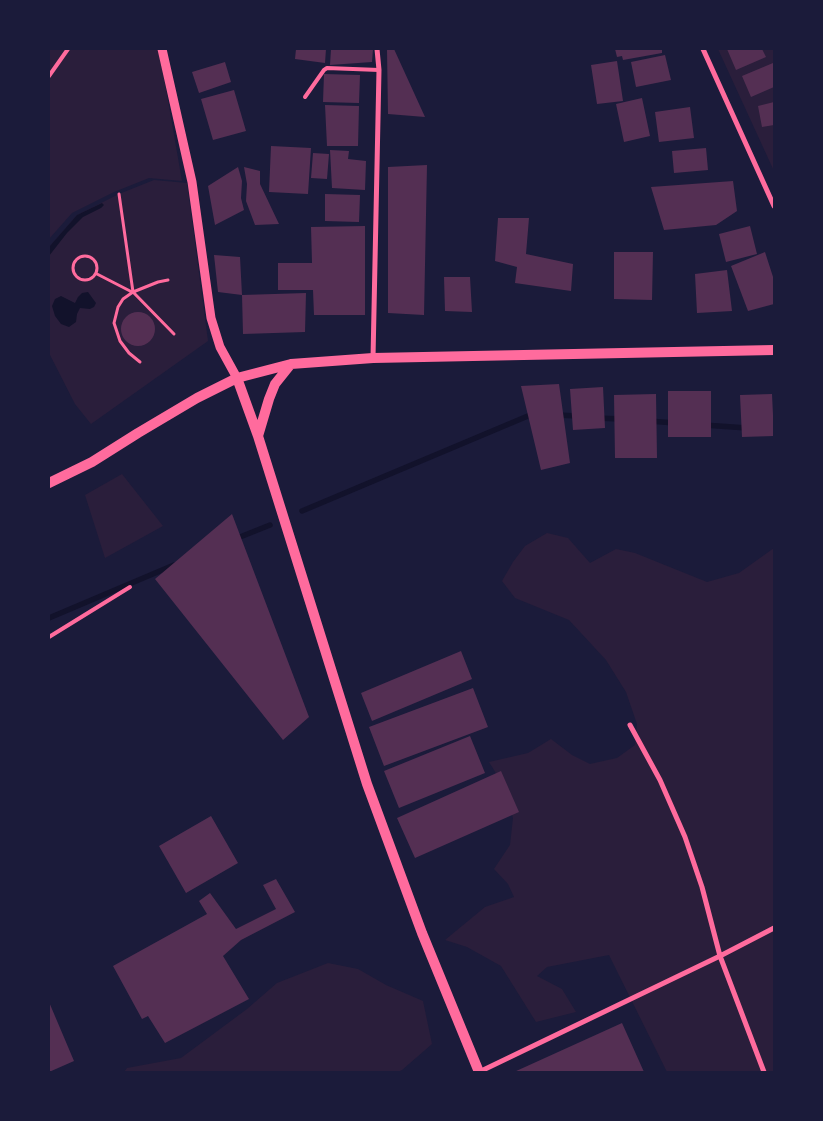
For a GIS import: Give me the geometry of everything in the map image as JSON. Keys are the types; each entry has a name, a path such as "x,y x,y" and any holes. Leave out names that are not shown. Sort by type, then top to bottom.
{"main road":[{"path":"49,483 92,462 196,398 237,378 291,364 372,358 774,350"},
{"path":"258,436 275,384 291,364"},
{"path":"237,378 258,436 367,784 422,933 479,1072"}],"street":[{"path":"162,49 192,182 211,318 220,347 237,378"},
{"path":"372,358 379,70 377,49"},
{"path":"703,49 774,206"},
{"path":"630,725 660,780 685,837 702,886 720,956 764,1072"},
{"path":"479,1072 774,928"}],"lane":[{"path":"49,76 68,49"},
{"path":"305,97 327,68 379,70"},
{"path":"49,637 130,587"}],"path":[{"path":"119,194 133,292"},
{"path":"80,257 91,257 97,263 97,274 89,280 81,280 77,278 73,271 74,263 80,257"},
{"path":"97,274 133,292 174,334"},
{"path":"140,362 129,353 120,341 114,323 118,307 123,299 133,292 168,280"}],"shaded area":[{"path":"49,49 158,49 182,181 149,178 114,192 72,213 49,239"},
{"path":"718,49 774,49 774,171"},
{"path":"154,180 187,183 208,341 91,424 75,404 49,353 49,247 77,215 119,194"},
{"path":"102,203 104,205 101,208 83,217 67,233 49,256 49,247 77,215"},
{"path":"88,292 96,303 94,307 90,309 80,308 76,322 69,327 61,324 55,316 52,306 55,299 61,296 75,303 82,293"},
{"path":"122,474 163,526 105,558 85,495"},
{"path":"547,533 568,538 590,563 616,549 635,553 707,582 739,573 774,548 774,1072 667,1072 609,955 547,967 537,976 562,989 576,1012 536,1022 501,966 467,947 445,940 485,907 514,897 508,884 494,869 510,845 513,818 499,778 489,762 528,753 551,739 572,755 590,764 617,758 635,745 637,724 626,692 606,660 569,620 515,598 502,581 525,546"},
{"path":"328,963 358,969 386,985 423,1001 432,1044 398,1072 124,1072 127,1068 181,1058 247,1009 277,983"}],"building":[{"path":"296,49 326,49 325,63 295,59"},
{"path":"331,49 373,49 372,62 330,65"},
{"path":"387,49 394,49 425,117 388,114"},
{"path":"615,49 662,49 662,53 623,60 622,56 617,57"},
{"path":"727,49 762,49 766,57 736,70"},
{"path":"665,55 671,80 636,87 631,62"},
{"path":"617,61 623,101 597,104 591,65"},
{"path":"225,62 231,82 199,93 192,72"},
{"path":"773,63 774,87 751,97 742,76"},
{"path":"324,74 360,75 359,103 323,102"},
{"path":"234,90 246,131 213,140 201,99"},
{"path":"642,98 650,136 624,142 616,104"},
{"path":"774,102 774,125 762,127 758,106"},
{"path":"325,105 359,106 358,146 327,146"},
{"path":"690,107 694,138 659,142 655,112"},
{"path":"271,146 311,148 308,194 269,192"},
{"path":"706,148 708,170 674,173 672,151"},
{"path":"330,150 349,151 348,159 366,161 365,190 332,188"},
{"path":"313,153 329,154 327,179 311,178"},
{"path":"427,165 424,315 388,313 388,167"},
{"path":"238,167 242,181 241,198 244,210 215,225 208,186"},
{"path":"244,167 260,171 260,184 279,224 255,225 246,201 247,184"},
{"path":"733,181 737,211 716,225 664,230 651,187"},
{"path":"325,194 360,195 359,222 325,221"},
{"path":"498,218 529,218 526,254 573,264 571,291 515,283 517,267 495,261"},
{"path":"365,226 365,315 314,315 313,290 278,290 278,263 312,263 311,227"},
{"path":"750,226 757,254 726,262 719,234"},
{"path":"614,252 653,252 652,300 614,299"},
{"path":"765,252 774,280 774,304 748,311 731,266"},
{"path":"214,255 240,257 242,295 218,292"},
{"path":"727,270 732,311 697,313 695,274"},
{"path":"444,277 470,277 472,312 445,311"},
{"path":"306,293 305,332 243,334 242,295"},
{"path":"138,312 150,317 155,329 150,341 138,346 126,341 121,329 126,317"},
{"path":"559,384 570,463 541,470 521,386"},
{"path":"603,387 605,428 573,430 570,389"},
{"path":"668,391 711,391 711,437 668,437"},
{"path":"656,394 657,458 615,458 614,395"},
{"path":"772,394 774,436 742,437 740,395"},
{"path":"232,514 309,717 283,740 155,579"},
{"path":"461,651 472,679 372,721 361,693"},
{"path":"473,688 488,727 384,766 369,727"},
{"path":"470,736 485,773 399,808 384,771"},
{"path":"501,771 519,812 415,858 397,818"},
{"path":"211,816 238,863 186,893 159,846"},
{"path":"276,879 295,912 241,940 223,956 249,999 165,1043 148,1016 142,1019 113,966 207,914 199,901 210,893 236,929 276,909 263,885"},
{"path":"49,1002 74,1061 49,1072"},
{"path":"622,1023 644,1072 514,1072"}],"waterway":[{"path":"302,511 535,413"},
{"path":"557,415 578,416"},
{"path":"597,418 620,419"},
{"path":"649,421 675,423"},
{"path":"704,425 747,428"},
{"path":"235,539 270,525"},
{"path":"49,618 174,565"}]}
